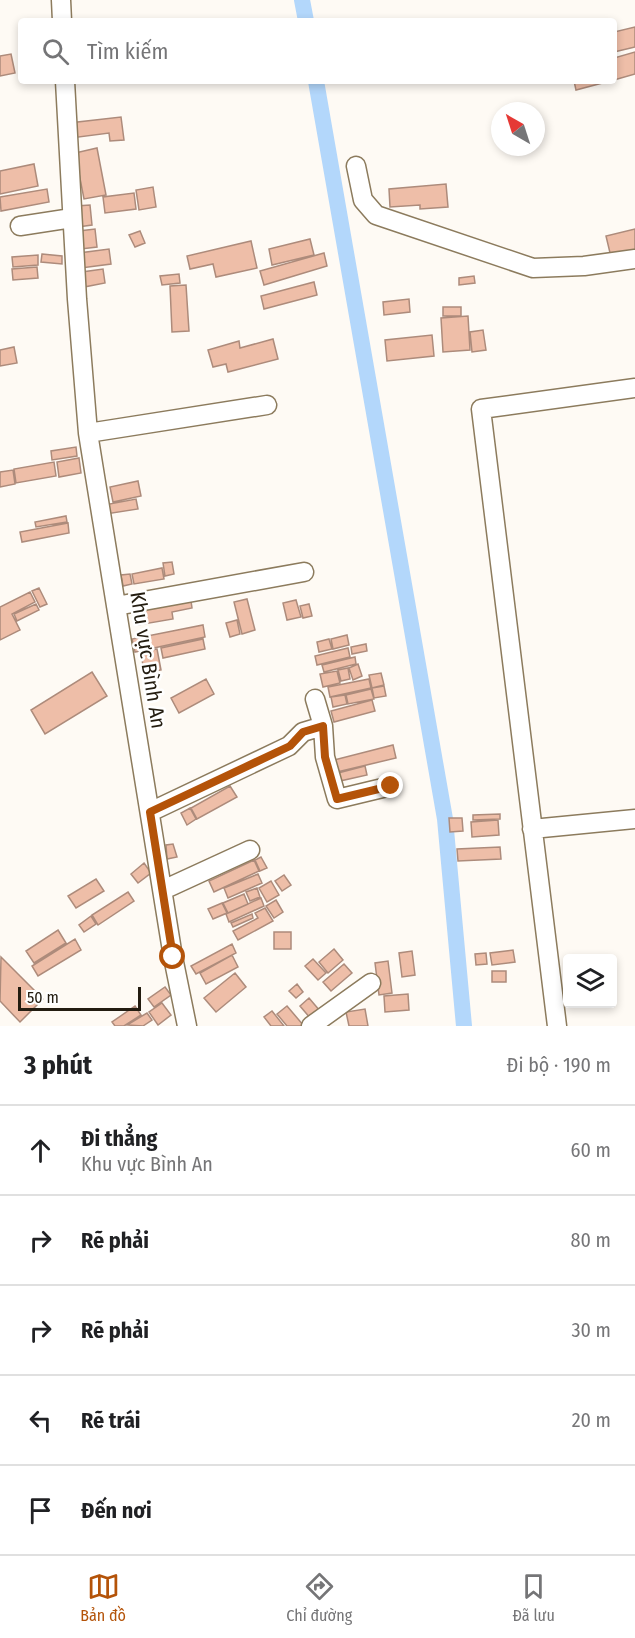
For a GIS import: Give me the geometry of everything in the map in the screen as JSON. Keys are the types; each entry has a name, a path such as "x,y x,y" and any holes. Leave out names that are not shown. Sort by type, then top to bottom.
{"street":[{"path":"61,0 62,18"},
{"name":"Khu vực Bình An","path":"65,84 77,299 88,433 187,1026"},
{"path":"356,166 363,200 376,215 533,268 584,266 635,259"},
{"path":"20,226 72,218"},
{"path":"557,1026 481,409 635,388"},
{"path":"88,433 267,405"},
{"path":"116,606 304,572"},
{"path":"315,699 323,726 325,757 337,799 391,786"},
{"path":"150,812 290,746 303,732 323,726"},
{"path":"532,829 635,819"},
{"path":"163,890 250,850"},
{"path":"311,1026 371,983"}],"building":[{"path":"635,27 635,47 617,51 617,31"},
{"path":"635,52 635,74 617,79 617,57"},
{"path":"11,54 15,73 0,76 0,56"},
{"path":"575,84 599,84 576,90"},
{"path":"121,117 124,140 110,141 109,133 71,138 69,123"},
{"path":"97,148 106,195 84,199 75,153"},
{"path":"34,164 38,186 0,194 0,171"},
{"path":"446,184 448,207 420,209 420,205 390,207 389,189"},
{"path":"153,187 156,207 139,210 136,190"},
{"path":"47,189 49,202 1,211 0,197"},
{"path":"134,193 136,209 105,213 103,197"},
{"path":"90,205 92,225 78,227 76,206"},
{"path":"95,229 97,247 81,249 79,231"},
{"path":"635,229 635,251 611,257 606,236"},
{"path":"140,231 145,243 135,247 129,235"},
{"path":"310,239 314,255 272,265 269,249"},
{"path":"251,241 257,268 216,277 213,264 190,269 187,256"},
{"path":"109,249 111,264 81,268 79,253"},
{"path":"324,253 327,266 264,285 260,271"},
{"path":"42,254 62,256 62,264 41,262"},
{"path":"38,255 38,265 13,267 12,257"},
{"path":"37,267 38,278 13,280 12,269"},
{"path":"103,269 105,283 84,287 82,272"},
{"path":"179,274 180,283 162,285 160,276"},
{"path":"474,276 475,283 459,285 459,278"},
{"path":"314,282 317,295 264,309 261,296"},
{"path":"186,285 189,331 172,332 170,286"},
{"path":"409,299 410,312 384,315 383,302"},
{"path":"443,307 461,307 461,316 443,316"},
{"path":"468,316 470,350 443,352 441,318"},
{"path":"483,330 486,350 472,352 470,332"},
{"path":"432,335 434,356 387,361 385,340"},
{"path":"273,339 278,359 228,372 226,364 213,367 208,350 239,341 240,348"},
{"path":"14,347 17,363 0,366 0,350"},
{"path":"76,447 77,456 52,460 51,451"},
{"path":"79,458 81,473 59,477 57,462"},
{"path":"54,462 56,476 16,483 14,469"},
{"path":"13,470 15,484 0,487 0,472"},
{"path":"138,481 141,496 113,502 110,487"},
{"path":"136,499 138,509 106,514 104,505"},
{"path":"66,516 67,522 36,527 35,522"},
{"path":"68,523 69,533 22,542 20,532"},
{"path":"172,562 174,574 165,576 163,563"},
{"path":"162,568 164,579 134,584 132,574"},
{"path":"130,574 132,584 123,586 121,575"},
{"path":"39,588 47,604 40,607 32,591"},
{"path":"30,592 35,602 12,614 20,630 0,640 0,607"},
{"path":"247,599 255,630 242,634 234,602"},
{"path":"296,600 301,617 287,620 283,603"},
{"path":"191,601 192,608 172,612 173,619 138,625 136,611"},
{"path":"36,604 39,610 17,621 14,614"},
{"path":"309,604 312,616 303,618 300,606"},
{"path":"237,620 240,634 230,637 226,623"},
{"path":"203,625 205,637 135,652 132,639"},
{"path":"347,635 349,645 333,649 331,639"},
{"path":"203,639 205,649 163,658 161,648"},
{"path":"329,639 332,649 319,652 317,642"},
{"path":"366,644 367,651 352,654 351,647"},
{"path":"348,648 350,657 317,665 315,656"},
{"path":"157,649 161,670 144,673 141,652"},
{"path":"355,657 356,664 324,672 322,665"},
{"path":"358,664 362,676 353,680 349,668"},
{"path":"348,668 350,679 341,681 338,670"},
{"path":"337,671 340,683 323,687 320,674"},
{"path":"92,672 107,696 45,734 31,710"},
{"path":"381,673 384,685 372,688 369,675"},
{"path":"206,679 214,694 179,713 171,698"},
{"path":"369,679 371,688 330,697 328,687"},
{"path":"384,686 386,696 374,698 372,688"},
{"path":"371,689 374,699 348,704 346,695"},
{"path":"345,695 347,704 333,707 331,697"},
{"path":"372,700 375,711 334,722 331,711"},
{"path":"393,745 396,758 337,772 334,760"},
{"path":"365,766 367,775 340,781 338,773"},
{"path":"230,786 237,797 197,819 191,808"},
{"path":"190,808 196,819 187,825 181,813"},
{"path":"500,814 500,819 473,820 473,815"},
{"path":"449,818 462,818 463,831 450,832"},
{"path":"498,820 499,835 472,837 471,822"},
{"path":"173,844 177,857 167,859 166,845"},
{"path":"500,847 501,859 458,861 457,849"},
{"path":"261,857 267,868 260,871 255,860"},
{"path":"254,860 259,871 214,892 209,881"},
{"path":"144,863 151,873 138,883 131,874"},
{"path":"258,874 262,883 228,898 224,888"},
{"path":"284,875 291,885 282,891 275,881"},
{"path":"96,879 104,891 76,908 68,896"},
{"path":"271,881 279,895 267,902 259,888"},
{"path":"257,888 260,897 250,901 246,892"},
{"path":"128,892 134,901 98,925 92,915"},
{"path":"244,894 248,904 228,913 223,903"},
{"path":"261,898 264,906 229,922 226,914"},
{"path":"276,900 283,912 274,918 266,906"},
{"path":"222,903 227,913 213,919 208,909"},
{"path":"265,908 273,921 238,940 233,931 258,918 255,913"},
{"path":"252,914 253,918 233,927 231,923"},
{"path":"91,916 96,924 84,932 79,925"},
{"path":"58,930 66,943 34,963 26,951"},
{"path":"274,932 291,932 291,949 274,949"},
{"path":"75,939 81,950 38,976 32,966"},
{"path":"232,944 236,953 196,974 191,966"},
{"path":"334,949 343,960 328,973 319,962"},
{"path":"513,950 515,962 492,965 490,953"},
{"path":"412,951 415,975 402,977 399,953"},
{"path":"486,953 487,964 476,965 475,954"},
{"path":"232,955 238,967 206,984 200,973"},
{"path":"1,957 43,999 20,1022 0,1001"},
{"path":"313,959 326,973 318,980 305,966"},
{"path":"388,961 392,993 379,995 375,963"},
{"path":"344,964 352,973 331,991 323,982"},
{"path":"492,971 506,971 506,982 492,982"},
{"path":"235,973 246,987 216,1012 204,998"},
{"path":"297,984 303,992 296,998 289,991"},
{"path":"165,987 171,995 154,1007 148,999"},
{"path":"408,994 409,1010 385,1012 384,996"},
{"path":"309,998 320,1011 311,1019 300,1006"},
{"path":"162,1003 171,1015 158,1025 149,1012"},
{"path":"135,1006 141,1015 124,1026 115,1026 112,1022"},
{"path":"287,1006 304,1026 287,1026 277,1014"},
{"path":"365,1009 368,1026 349,1026 346,1012"},
{"path":"272,1011 284,1026 271,1026 264,1017"},
{"path":"147,1013 152,1020 143,1026 127,1025"}],"waterway":[{"path":"302,0 305,18"},
{"path":"317,84 445,819 464,1026"}],"route":[{"path":"173,957 150,812 290,746 303,732 323,726 325,757 337,799 391,786"}]}
